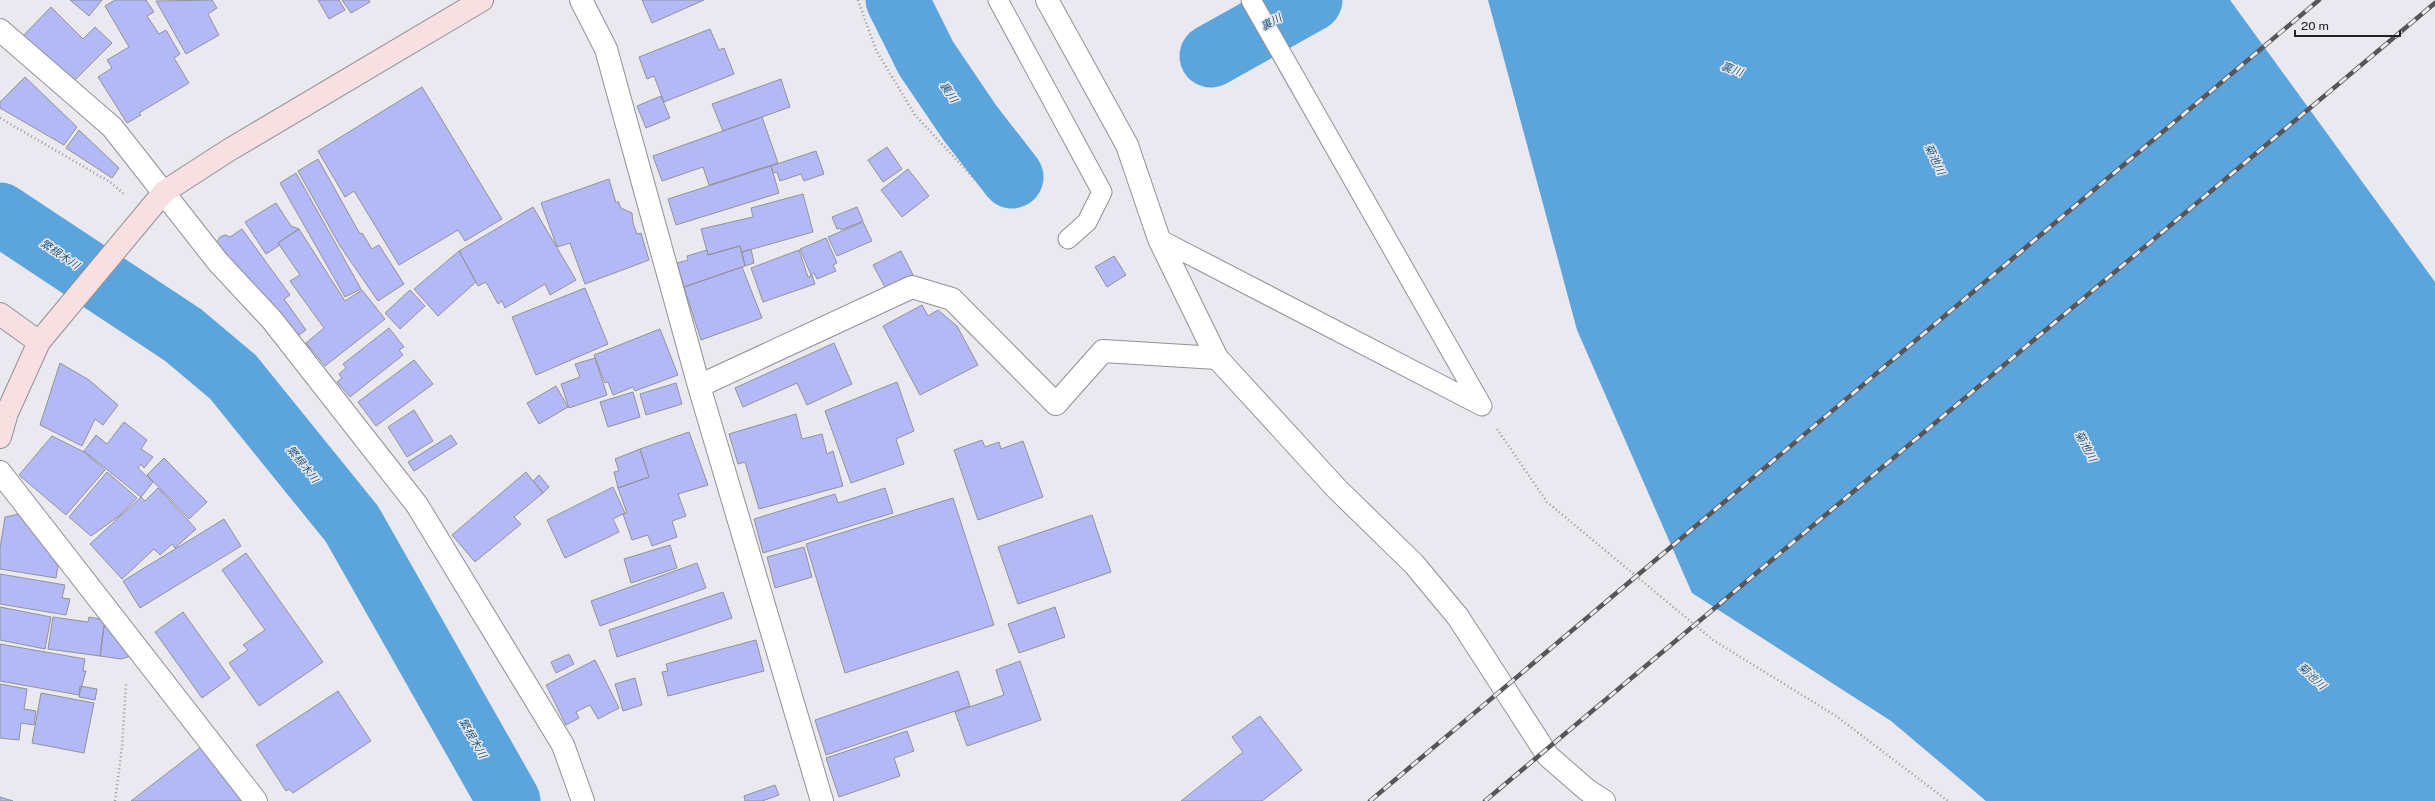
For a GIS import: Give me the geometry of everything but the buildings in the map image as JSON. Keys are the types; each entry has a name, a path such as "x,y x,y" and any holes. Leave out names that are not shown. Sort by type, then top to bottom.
{"street":[{"path":"0,437 3,414 39,342 164,192 229,150 482,0"},
{"path":"582,0 606,49 699,386 822,801"},
{"path":"1047,0 1127,145 1159,239 1217,358 1337,489 1414,564 1458,617 1548,756 1586,790 1604,801"},
{"path":"0,30 112,126 218,262 272,320 417,505 563,745 583,801"},
{"path":"699,386 912,287 952,299 1056,404 1103,351 1217,358"},
{"path":"0,314 39,342"},
{"path":"0,472 256,801"}],"lane":[{"path":"998,0 1102,192 1087,222 1068,239"},
{"path":"1255,7 1482,406"},
{"path":"1159,239 1482,406"}],"path":[{"path":"858,0 876,50 915,115 976,181"},
{"path":"0,118 110,182 146,213"},
{"path":"1482,406 1547,502 1712,640 1836,716 1948,801"},
{"path":"116,801 122,748 128,638"}],"water":[{"name":"菊池川","path":"1488,0 2230,0 2435,282 2435,801 1986,801 1891,721 1692,593 1577,330"}],"waterway":[{"name":"裏川","path":"897,0 926,58 970,123 1012,177"},
{"name":"裏川","path":"1211,56 1311,0"},
{"name":"繁根木川","path":"0,214 183,335 233,377 352,524 509,801"}],"railway":[{"path":"1370,801 2319,0"},
{"path":"1485,801 2435,3"}]}
